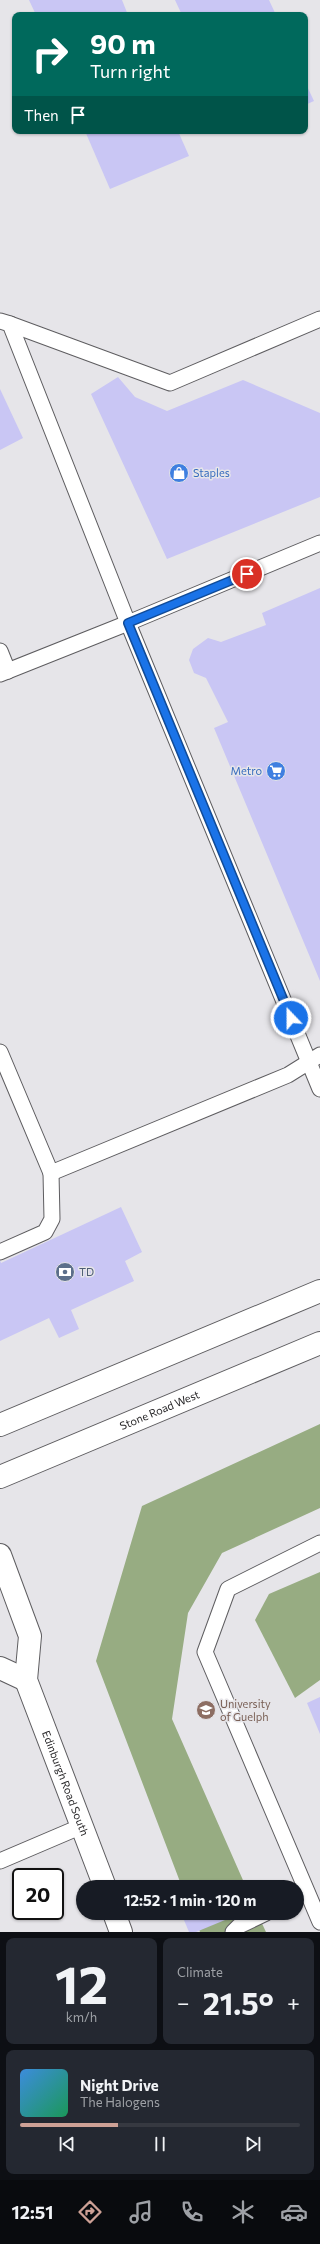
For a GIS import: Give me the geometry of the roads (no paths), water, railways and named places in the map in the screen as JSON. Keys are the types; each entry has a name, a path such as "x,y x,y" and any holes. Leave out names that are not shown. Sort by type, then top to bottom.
{"main road":[{"path":"0,1425 320,1291"},
{"name":"Stone Road West","path":"0,1477 320,1343"},
{"name":"Edinburgh Road South","path":"0,1555 30,1636 26,1680 102,1880"},
{"path":"0,1668 26,1680"},
{"path":"117,1920 121,1932"}],"lane":[{"path":"5,322 170,382 320,319"},
{"path":"5,322 128,623 314,1058 320,1089"},
{"path":"0,651 4,673 320,543"},
{"path":"0,1052 51,1173 52,1219 45,1232 0,1252"},
{"path":"51,1173 288,1075 314,1058"},
{"path":"295,1880 205,1652 228,1589 320,1543"},
{"path":"0,1861 82,1826"},
{"path":"304,1900 320,1922"},
{"path":"233,1932 239,1926 251,1920"}],"place":[{"name":"Staples","path":"179,473"},
{"name":"Metro","path":"276,771"},
{"name":"TD","path":"65,1272"},
{"name":"University of Guelph","path":"206,1710"}]}
